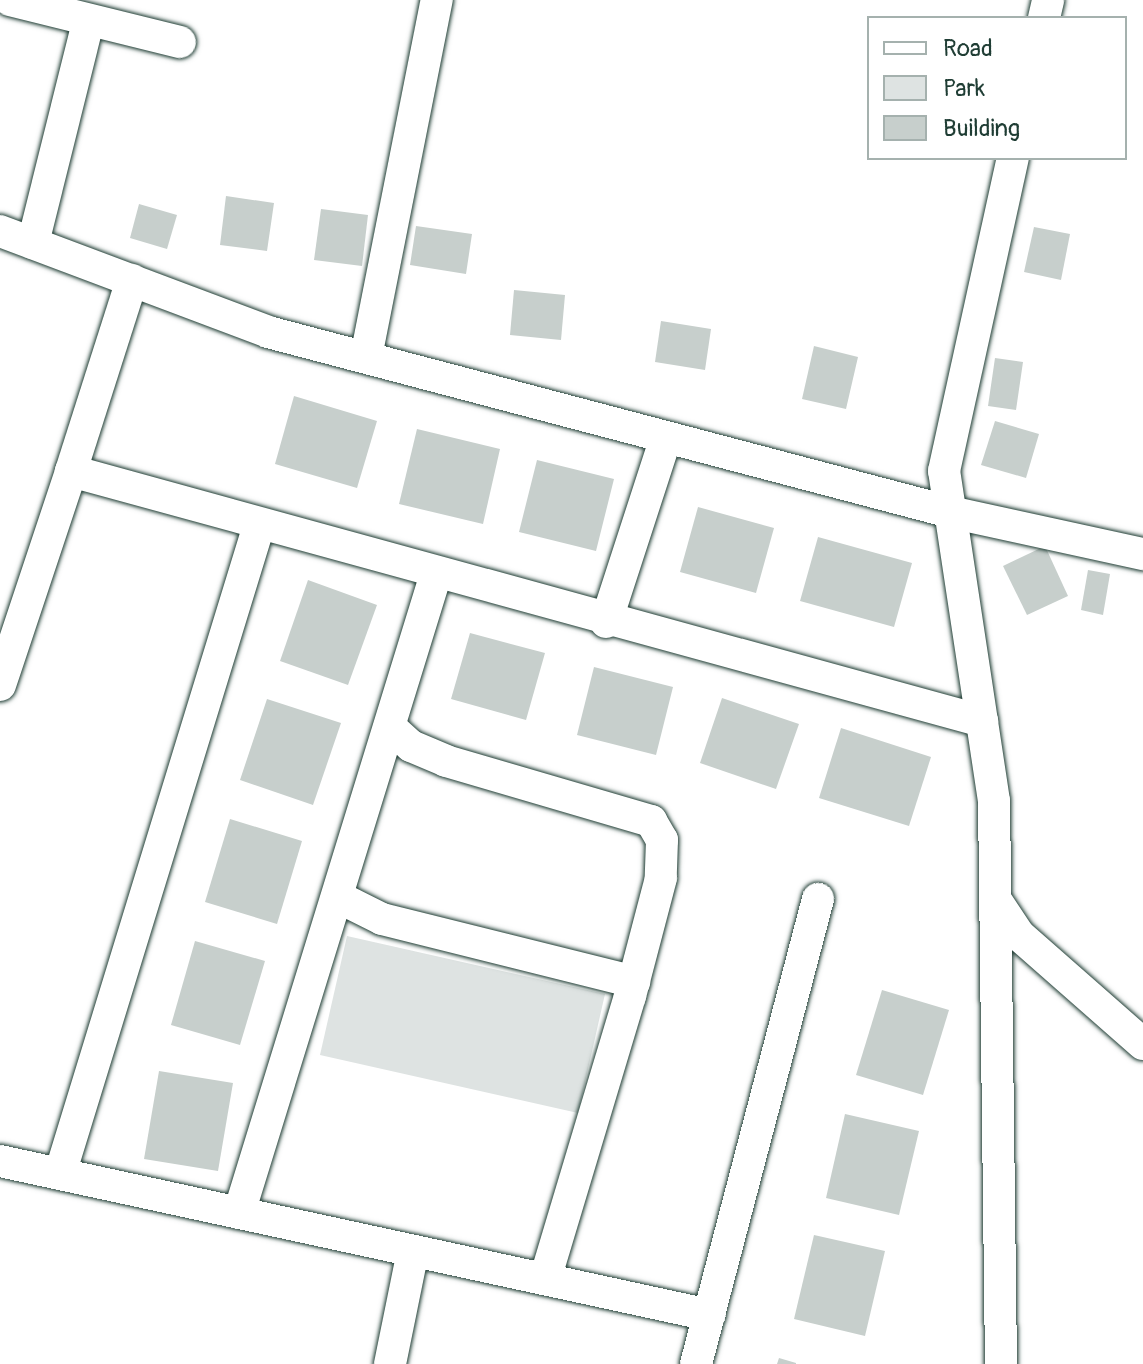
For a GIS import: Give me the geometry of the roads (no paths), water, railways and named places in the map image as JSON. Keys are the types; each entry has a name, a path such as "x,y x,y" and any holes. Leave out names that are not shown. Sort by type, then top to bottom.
{"street":[{"path":"10,0 88,23 180,42"},
{"path":"366,357 437,0"},
{"path":"33,243 88,23"},
{"path":"1001,1364 994,801 944,471 1013,160"},
{"path":"0,231 268,332 950,512 1143,554"},
{"path":"0,685 132,280"},
{"path":"606,622 666,437"},
{"path":"71,471 606,622 982,721"},
{"path":"60,1174 259,525"},
{"path":"239,1213 340,898 436,574"},
{"path":"391,728 446,761 651,821 662,840 661,878 634,982 545,1279"},
{"path":"340,898 382,919 634,982"},
{"path":"696,1364 818,899"},
{"path":"995,899 1019,935 1143,1044"},
{"path":"0,1161 709,1315"},
{"path":"390,1364 413,1251"}]}
